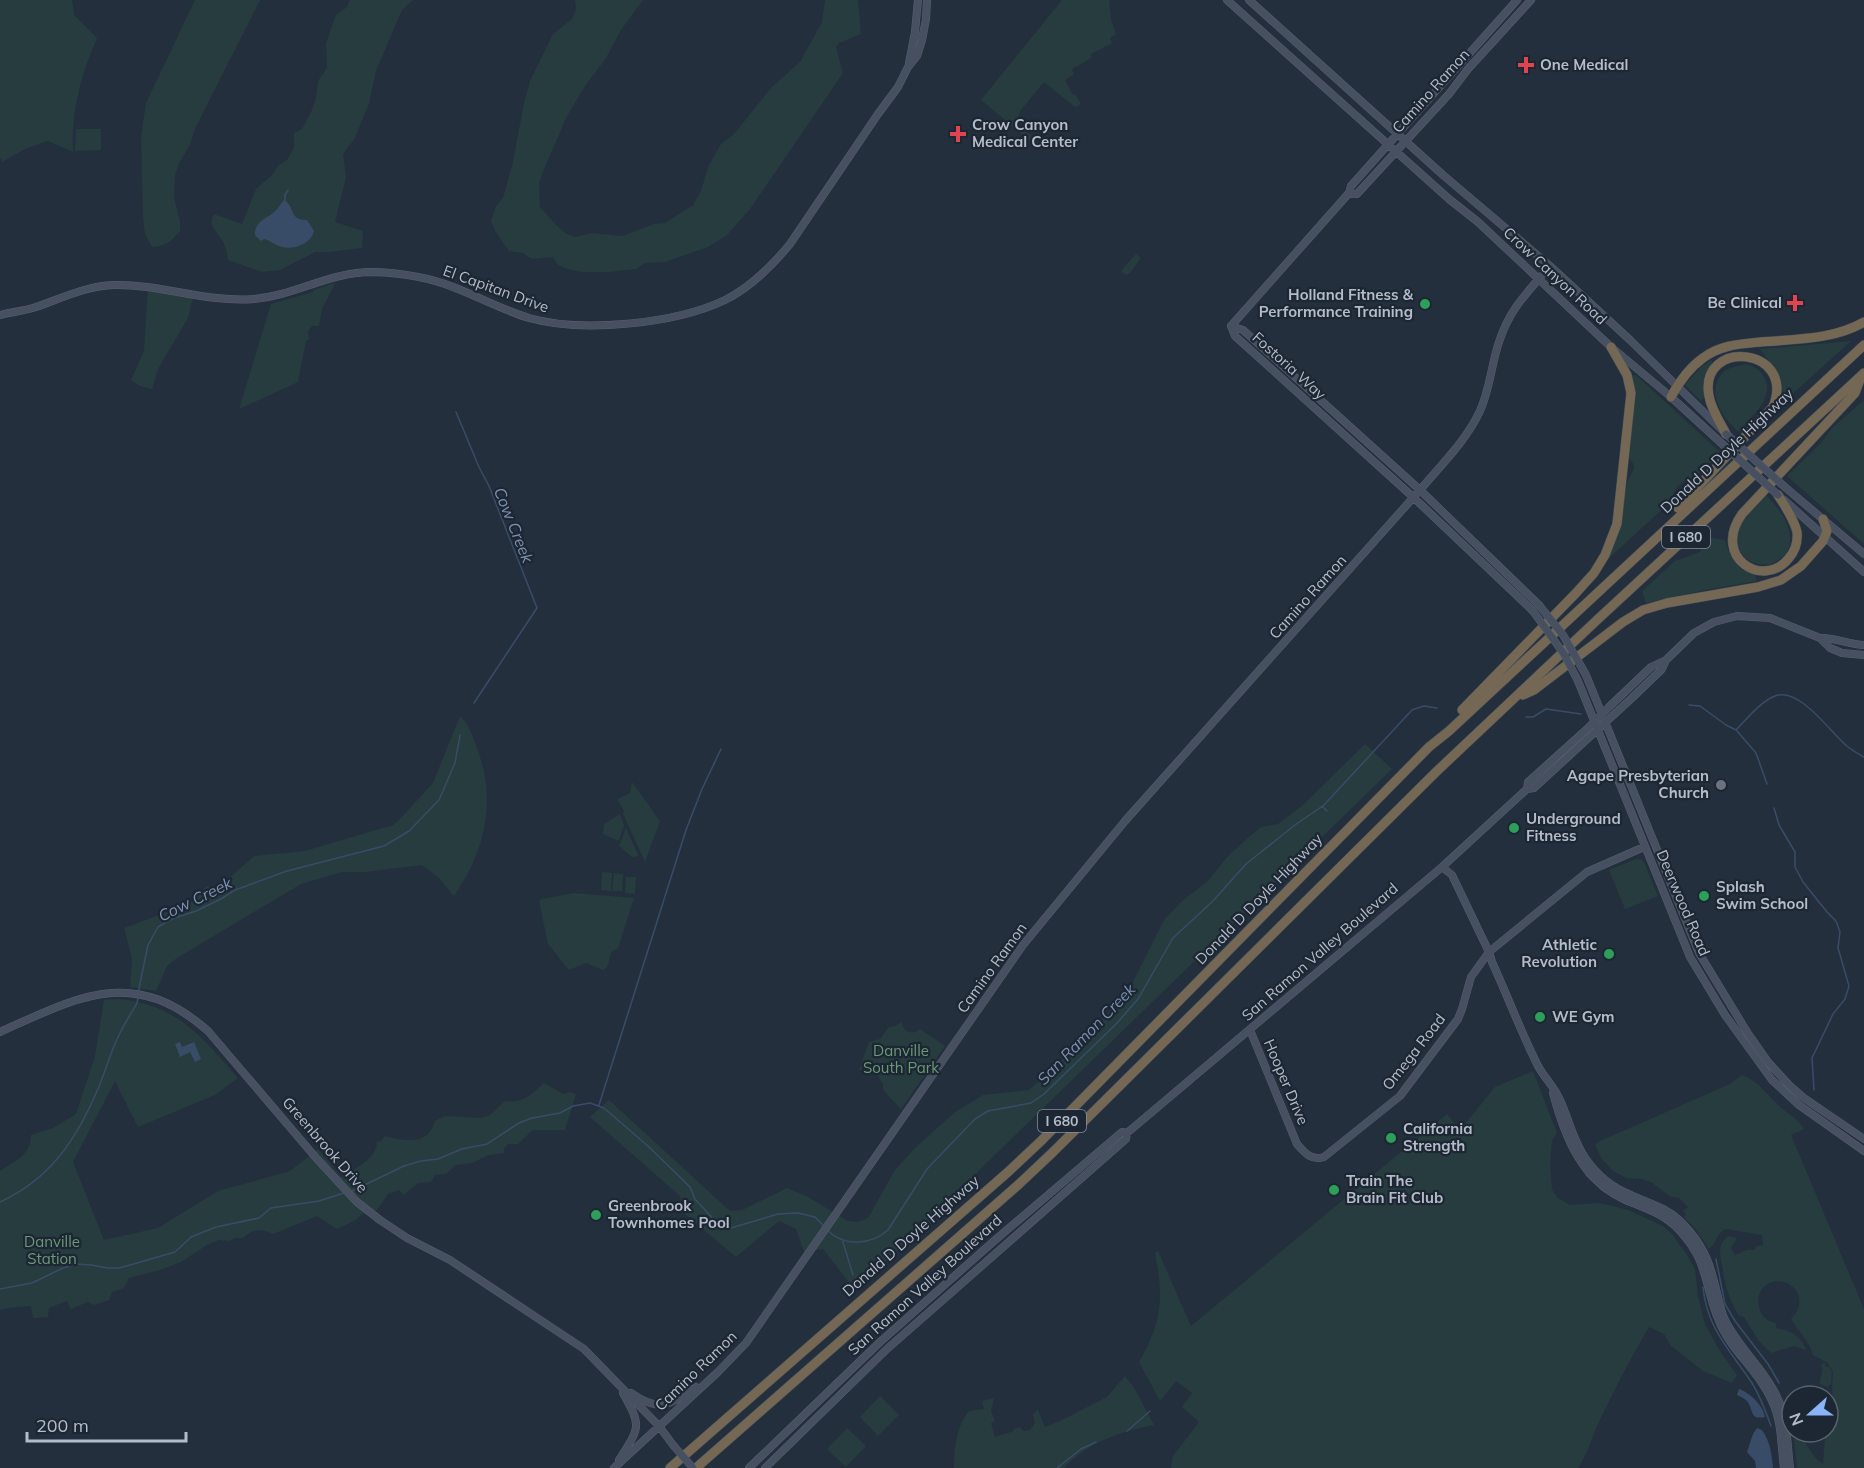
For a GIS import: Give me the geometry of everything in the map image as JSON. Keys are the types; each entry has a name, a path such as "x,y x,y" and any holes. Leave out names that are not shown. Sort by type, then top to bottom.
{"highway":[{"path":"1671,397 1682,379 1702,359 1727,346 1825,336 1846,331 1864,322"},
{"name":"Donald D Doyle Highway","path":"669,1468 1032,1149 1115,1068 1429,747 1449,731 1864,345"},
{"path":"1429,747 1438,734 1525,647 1587,580 1600,564 1610,545 1617,524 1631,393 1627,375 1611,347"},
{"path":"1640,552 1651,535 1773,407 1776,399 1776,382 1767,366 1753,357 1729,358 1716,367 1711,375 1708,394 1723,438"},
{"path":"1782,491 1795,526 1796,545 1792,555 1780,567 1762,571 1752,568 1737,557 1733,549 1732,531 1735,523 1855,393 1863,375"},
{"name":"I 680","path":"694,1468 1052,1154 1436,772 1863,375"},
{"path":"1513,700 1534,690 1632,615 1666,603 1758,587 1781,580 1801,566 1825,538 1827,531 1823,519"}],"street":[{"name":"El Capitan Drive","path":"908,67 918,0"},
{"name":"El Capitan Drive","path":"0,315 35,307 83,290 111,285 251,299 285,294 338,276 372,272 406,275 435,281 513,313 552,323 580,326 645,321 710,306 727,299 755,280 779,258 826,192 917,56 926,19 927,0"},
{"name":"Crow Canyon Road","path":"1227,0 1449,199 1478,222 1611,347 1723,438 1782,491 1825,538 1864,572"},
{"name":"Crow Canyon Road","path":"1249,0 1443,175 1550,266 1630,340 1723,438"},
{"name":"Camino Ramon","path":"1231,326 1349,193 1351,186 1387,144 1517,0"},
{"name":"Camino Ramon","path":"1349,193 1357,194 1531,0"},
{"name":"Camino Ramon","path":"614,1468 718,1372 746,1343 1026,941 1125,821 1420,490 1461,440 1479,414 1498,342 1516,305 1550,266"},
{"name":"Fostoria Way","path":"1231,326 1243,330 1420,490 1539,605 1563,635 1586,675"},
{"name":"Fostoria Way","path":"1231,326 1235,336 1413,497 1533,611 1560,647 1578,681"},
{"path":"1308,402 1314,395"},
{"name":"Crow Canyon Road","path":"1782,491 1823,519 1864,554"},
{"name":"San Ramon Valley Boulevard","path":"749,1468 880,1342 948,1281 1122,1132 1127,1132 1442,867 1527,789 1528,782 1596,726 1601,715 1652,667 1666,660 1703,627 1737,616 1770,618 1820,638 1830,648 1842,653 1864,655"},
{"name":"San Ramon Valley Boulevard","path":"1820,638 1829,637 1864,645"},
{"name":"San Ramon Valley Boulevard","path":"1596,726 1605,724 1640,691 1662,669 1666,660"},
{"path":"1640,691 1642,683 1654,670 1652,667"},
{"name":"Deerwood Road","path":"1586,675 1698,953 1768,1062 1804,1098 1864,1139"},
{"name":"Deerwood Road","path":"1578,681 1690,957 1739,1037 1778,1087 1799,1105 1864,1151"},
{"name":"Omega Road","path":"1298,1144 1311,1157 1324,1157 1400,1096 1458,1019 1471,977 1489,952 1587,872 1644,847"},
{"path":"1442,867 1452,875 1489,952 1539,1069 1557,1094 1580,1149 1602,1177 1622,1191 1654,1204 1677,1218 1692,1233 1702,1249 1710,1265 1718,1299 1728,1326 1777,1396 1786,1423 1790,1468"},
{"name":"Greenbrook Drive","path":"0,1032 81,998 118,992 142,995 169,1004 192,1017 208,1030 338,1183 357,1202 380,1221 450,1260 584,1349 658,1426 694,1468"},
{"name":"Hooper Drive","path":"1250,1030 1298,1144"},
{"path":"1552,1088 1569,1143 1588,1173 1617,1196 1649,1208 1672,1223 1687,1238 1697,1253 1705,1270 1713,1304 1723,1331 1773,1401 1780,1428 1784,1468"},
{"name":"San Ramon Valley Boulevard","path":"765,1468 887,1349 1126,1139 1127,1132"},
{"path":"619,1385 642,1400 657,1406 675,1401 718,1372"},
{"path":"614,1468 633,1439 637,1425 635,1414 619,1385"}],"green space":[{"path":"0,0 72,0 74,15 97,38 86,66 75,108 73,152 48,141 27,148 2,162 0,157"},
{"path":"195,0 260,0 194,131 190,145 179,163 175,176 174,198 180,231 168,242 152,247 145,234 143,217 141,136 146,103"},
{"path":"350,0 413,0 402,10 376,71 369,103 355,138 343,154 346,177 335,222 363,231 362,248 315,252 280,270 262,272 228,260 223,242 212,225 212,218 214,214 242,224 256,189 288,159 294,147 294,133 302,129 311,112 316,99 318,81 327,68 326,43 336,15 347,7"},
{"path":"575,0 643,0 621,30 606,58 585,86 567,116 539,184 540,207 565,233 575,237 591,233 622,236 654,224 665,223 693,205 701,191 708,167 721,144 734,134 771,88 800,62 822,22 825,0 858,0 861,34 839,43 836,47 843,73 750,209 727,235 708,247 665,262 645,263 636,269 582,272 557,264 553,257 532,259 523,253 509,251 491,221 496,206 503,198 512,166 530,81 553,34 572,19 576,9"},
{"path":"1062,0 1109,0 1111,20 1116,34 1110,38 1112,43 1091,54 1092,58 1072,69 1074,74 1065,80 1081,104 1075,107 1044,82 1020,111 1016,123 1034,138 1030,141 981,100"},
{"path":"76,129 101,129 101,150 75,151"},
{"path":"1136,254 1141,258 1126,275 1121,271"},
{"path":"335,283 322,309 319,326 312,326 308,331 309,339 306,341 298,382 239,409 271,304"},
{"path":"148,287 194,293 188,318 158,369 152,389 140,386 131,380 144,351"},
{"path":"1851,341 1777,406 1776,372 1760,349"},
{"path":"1711,360 1714,363 1705,379 1704,397 1701,401 1685,385 1700,368"},
{"path":"1747,364 1758,369 1765,379 1767,394 1760,408 1739,432 1723,414 1715,390 1723,372 1732,367"},
{"path":"1636,375 1721,453 1700,472 1680,484 1668,504 1609,558 1628,480 1634,469 1629,458 1630,376"},
{"path":"1864,400 1864,544 1787,476 1821,443 1832,428"},
{"path":"1766,495 1782,514 1790,537 1786,553 1771,565 1757,564 1747,559 1740,550 1737,539 1741,522"},
{"path":"1705,537 1725,540 1735,562 1749,573 1755,574 1757,581 1646,603 1642,591 1675,561 1700,552"},
{"path":"460,716 470,731 483,767 487,806 480,844 465,879 454,896 439,878 422,865 365,872 342,872 301,884 177,958 167,966 156,991 130,987 132,958 124,928 184,906 193,901 207,886 218,888 254,856 305,851 393,825 433,783"},
{"path":"1365,744 1392,769 961,1188 937,1216 854,1289 823,1249 804,1252 796,1229 779,1221 736,1257 685,1214 680,1196 590,1117 609,1100 730,1211 742,1210 787,1188 808,1197 848,1221 857,1222 868,1218 895,1170 915,1148 955,1112 983,1095 1029,1090 1060,1062 1129,990 1164,920 1182,901 1209,880 1227,857 1261,827 1278,824 1303,805"},
{"path":"632,782 660,821 645,862 617,799 630,793"},
{"path":"620,814 624,825 619,841 603,834 604,824"},
{"path":"626,828 638,856 632,857 619,846"},
{"path":"1636,859 1644,862 1658,896 1625,909 1609,870"},
{"path":"602,872 612,873 611,891 601,890"},
{"path":"614,873 623,874 622,891 612,891"},
{"path":"626,877 636,877 635,894 625,893"},
{"path":"574,893 634,898 618,948 612,951 607,967 603,970 586,963 569,970 548,944 539,901"},
{"name":"Danville Station","path":"119,999 140,1002 157,1008 187,1025 213,1049 238,1078 215,1095 138,1127 115,1081 73,1162 104,1240 158,1228 218,1191 290,1171 318,1149 341,1177 369,1159 377,1142 385,1136 415,1140 427,1135 435,1121 445,1116 481,1118 490,1115 505,1101 522,1100 544,1083 563,1094 570,1092 576,1094 565,1130 533,1130 518,1144 508,1144 504,1148 504,1153 489,1155 472,1163 456,1165 446,1174 435,1175 431,1182 418,1183 404,1195 399,1190 388,1194 377,1210 362,1214 356,1220 337,1229 317,1216 273,1234 257,1230 243,1238 229,1241 219,1240 181,1262 129,1278 124,1288 112,1292 109,1300 94,1305 88,1302 71,1309 67,1301 49,1308 48,1317 33,1318 31,1306 0,1310 0,1171 25,1153 31,1135 53,1128 76,1114 95,1056 104,1000"},
{"name":"Danville South Park","path":"902,1022 908,1032 920,1029 945,1046 901,1109 883,1090 883,1084 876,1073 859,1070 869,1042 880,1039 889,1027"},
{"path":"1533,1071 1557,1133 1552,1140 1550,1164 1552,1190 1558,1198 1570,1205 1598,1203 1628,1210 1663,1226 1672,1234 1695,1269 1698,1297 1705,1324 1737,1375 1732,1383 1703,1371 1671,1346 1664,1334 1649,1327 1615,1388 1578,1468 1171,1468 1173,1456 1199,1422 1182,1407 1192,1393 1176,1381 1160,1401 1139,1362 1157,1322 1159,1309 1160,1283 1155,1253 1158,1251 1191,1326 1447,1114 1460,1130 1495,1087"},
{"path":"1742,1075 1748,1078 1799,1122 1804,1129 1791,1135 1864,1309 1864,1468 1797,1468 1795,1444 1806,1444 1813,1455 1823,1464 1824,1444 1840,1444 1840,1384 1832,1384 1833,1372 1828,1363 1813,1355 1806,1340 1791,1319 1798,1309 1799,1300 1792,1286 1785,1282 1769,1283 1761,1291 1758,1305 1765,1318 1776,1323 1776,1328 1791,1332 1798,1337 1806,1350 1794,1346 1771,1353 1758,1340 1744,1317 1739,1316 1730,1299 1720,1256 1722,1243 1729,1236 1737,1238 1731,1248 1735,1255 1747,1250 1755,1250 1756,1246 1763,1245 1762,1235 1726,1229 1720,1233 1709,1249 1684,1217 1686,1214 1683,1211 1688,1207 1679,1198 1671,1197 1651,1182 1627,1178 1613,1171 1602,1159 1595,1145 1730,1084"},
{"path":"1826,1363 1825,1367 1829,1367 1832,1372 1831,1384 1820,1384 1821,1364"},
{"path":"1125,1376 1135,1389 1154,1425 1105,1439 1083,1451 1064,1468 954,1468 955,1445 961,1424 969,1411 984,1409 982,1401 994,1398 991,1411 995,1421 991,1423 995,1437 1019,1427 1024,1431 1030,1430 1035,1423 1033,1414 1038,1410 1045,1427 1062,1420 1107,1397"},
{"path":"880,1396 899,1415 878,1436 860,1417"},
{"path":"847,1428 866,1446 846,1467 827,1449"}],"water":[{"path":"284,200 295,216 307,220 314,231 306,243 297,247 287,248 264,239 261,241 255,235 259,224"},
{"path":"180,1042 182,1047 194,1042 201,1059 195,1062 190,1052 180,1057 175,1044"},
{"path":"1739,1389 1755,1400 1762,1408 1765,1417 1754,1416 1747,1401 1737,1395"},
{"path":"1757,1428 1762,1430 1767,1439 1773,1468 1756,1468 1755,1461 1747,1452"}],"waterway":[{"path":"285,202 288,190"},
{"name":"Cow Creek","path":"456,412 489,486 537,608 474,703"},
{"name":"San Ramon Creek","path":"1689,705 1700,706 1736,730 1764,702 1775,696 1785,695 1805,704 1841,741 1864,757"},
{"name":"San Ramon Creek","path":"828,1231 842,1240 858,1242 874,1239 888,1230 927,1169 975,1119 988,1111 1031,1103 1044,1094 1117,1023 1138,999 1173,938 1213,901 1246,864 1324,805 1412,710 1424,706 1437,708"},
{"name":"San Ramon Creek","path":"1526,717 1533,717 1546,709 1581,714"},
{"path":"1737,731 1756,753 1767,784"},
{"name":"Cow Creek","path":"138,993 148,945 158,927 221,899 235,890 287,871 384,846 409,831 439,800 455,763 460,735"},
{"path":"599,1105 686,830 721,749"},
{"name":"San Ramon Creek","path":"1322,806 1327,811"},
{"path":"1774,808 1779,825 1795,852 1795,867 1803,882 1836,921 1840,932 1838,948 1849,986 1845,999 1833,1014 1812,1058 1814,1090"},
{"name":"Cow Creek","path":"0,1202 33,1182 47,1170 70,1142 89,1109 116,1042 138,998"},
{"name":"San Ramon Creek","path":"352,1191 404,1166 438,1159 462,1149 487,1144 519,1123 532,1118 560,1113 573,1106 590,1103 604,1108 649,1147 690,1187 695,1199 717,1223 731,1228 778,1214 798,1213 815,1217 825,1227"},
{"path":"1586,1175 1602,1190 1626,1204"},
{"name":"San Ramon Creek","path":"0,1289 32,1283 77,1264 108,1268 130,1265 175,1252 191,1237 216,1227 259,1218 271,1208 319,1201 344,1193"},
{"path":"842,1239 853,1275"},
{"path":"1716,1259 1725,1304 1779,1383"},
{"path":"1703,1287 1705,1302 1714,1327 1755,1388 1771,1426"},
{"path":"1127,1431 1150,1411"},
{"path":"1057,1468 1081,1449 1096,1442"}],"place":[{"name":"One Medical","path":"1526,65"},
{"name":"Crow Canyon Medical Center","path":"958,134"},
{"name":"Be Clinical","path":"1795,303"},
{"name":"Holland Fitness & Performance Training","path":"1425,304"},
{"name":"Agape Presbyterian Church","path":"1721,785"},
{"name":"Underground Fitness","path":"1514,828"},
{"name":"Splash Swim School","path":"1704,896"},
{"name":"Athletic Revolution","path":"1609,954"},
{"name":"WE Gym","path":"1540,1017"},
{"name":"California Strength","path":"1391,1138"},
{"name":"Train The Brain Fit Club","path":"1334,1190"},
{"name":"Greenbrook Townhomes Pool","path":"596,1215"}]}
